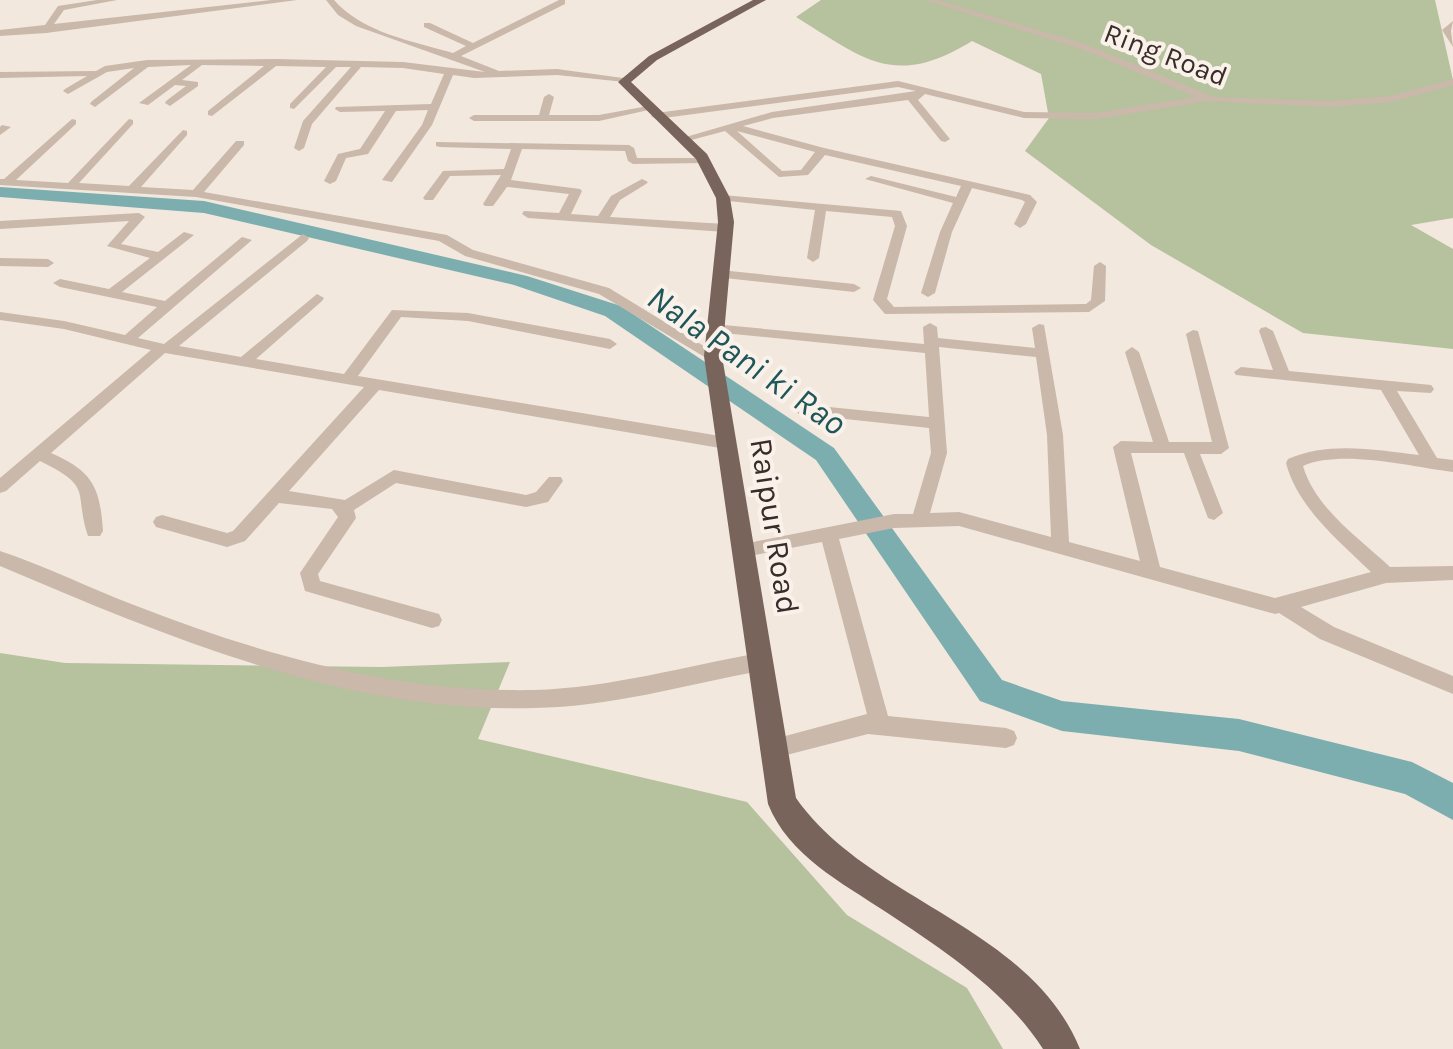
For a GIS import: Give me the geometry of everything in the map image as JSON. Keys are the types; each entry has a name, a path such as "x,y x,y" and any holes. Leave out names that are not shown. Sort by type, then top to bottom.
{"main road":[{"path":"625,80 652,58 761,0"},
{"name":"Raipur Road","path":"625,80 625,86 704,160 723,198 725,228 713,328 714,359 782,804 805,837 996,972 1031,1004 1063,1049"}],"street":[{"path":"46,30 61,8 113,0"},
{"path":"0,33 293,0"},
{"path":"330,0 349,21 456,55 499,76"},
{"name":"Ring Road","path":"928,0 1082,46 1205,98 1331,104 1392,99 1453,82"},
{"path":"456,55 562,2"},
{"path":"1453,24 1446,30 1453,44"},
{"path":"427,25 473,46"},
{"path":"0,75 94,73 147,62 276,62 499,76 557,72 625,80"},
{"path":"95,104 147,62"},
{"path":"144,103 201,62"},
{"path":"212,114 276,62"},
{"path":"294,106 334,64"},
{"path":"299,148 307,123 358,65"},
{"path":"388,180 435,108 450,72"},
{"path":"68,91 94,73"},
{"path":"170,103 196,84 172,82"},
{"path":"474,118 616,117 890,84 1024,115 1096,116 1205,98"},
{"path":"684,139 772,114 913,96 926,90"},
{"path":"913,96 945,139"},
{"path":"542,118 549,98"},
{"path":"330,180 342,156 364,152 392,107"},
{"path":"340,109 435,108"},
{"path":"3,182 72,122"},
{"path":"70,187 129,122"},
{"path":"732,128 779,174 802,174 822,152"},
{"path":"732,128 1030,199 1020,224"},
{"path":"134,189 183,133"},
{"path":"196,194 240,143"},
{"path":"440,144 629,148 633,162 704,160"},
{"path":"490,204 506,178 518,146"},
{"path":"880,164 867,184 959,201"},
{"path":"429,198 447,174 506,178 576,190 563,218"},
{"path":"3,182 196,194 443,238 476,255 615,296 714,359"},
{"path":"602,220 615,198 642,182"},
{"path":"928,293 968,184"},
{"path":"723,198 900,216 881,294 880,305 890,312 1089,308 1098,300 1100,266"},
{"path":"813,258 821,207"},
{"path":"528,214 725,228"},
{"path":"0,224 139,218 114,246 160,256"},
{"path":"112,294 188,235"},
{"path":"0,486 303,238"},
{"path":"126,341 246,240"},
{"path":"0,262 48,263"},
{"path":"720,274 854,288"},
{"path":"60,282 170,306"},
{"path":"245,361 317,298"},
{"path":"348,379 397,313 468,317 610,344"},
{"path":"0,316 64,324 126,341 726,444"},
{"path":"713,328 931,339 1043,353"},
{"path":"1039,328 1055,435 1060,548"},
{"path":"1266,332 1283,376"},
{"path":"1152,572 1120,449 1128,444 1215,451 1221,443 1193,334"},
{"path":"920,518 938,466 931,339"},
{"path":"1132,352 1162,445"},
{"path":"1241,372 1426,388"},
{"path":"162,522 231,540 376,384"},
{"path":"1386,385 1432,464"},
{"path":"799,409 936,423"},
{"path":"1190,449 1214,513"},
{"path":"38,452 83,477 92,495 94,531"},
{"path":"1386,575 1306,492 1294,463 1317,454 1453,466"},
{"path":"275,496 345,508 394,476 530,502 542,497 555,482"},
{"path":"345,508 347,518 309,573 309,582 432,620"},
{"path":"744,550 894,520 969,521 1284,606 1327,633 1453,685"},
{"path":"839,533 880,724"},
{"path":"0,558 247,656 341,683 388,690 540,699 760,662"},
{"path":"1284,606 1386,575 1453,573"},
{"path":"771,749 880,724 1006,738"}],"green space":[{"path":"821,0 1435,0 1453,80 1453,218 1411,225 1453,249 1453,349 1303,333 1151,245 1025,151 1049,118 1041,74 972,41 921,63 880,63 796,17"},
{"path":"0,653 65,663 382,667 510,662 478,739 747,802 847,915 967,988 1003,1049 0,1049"}],"waterway":[{"name":"Nala Pani ki Rao","path":"0,192 204,207 520,280 613,311 825,454 904,561 991,691 1062,716 1239,735 1412,779 1453,802"}]}
